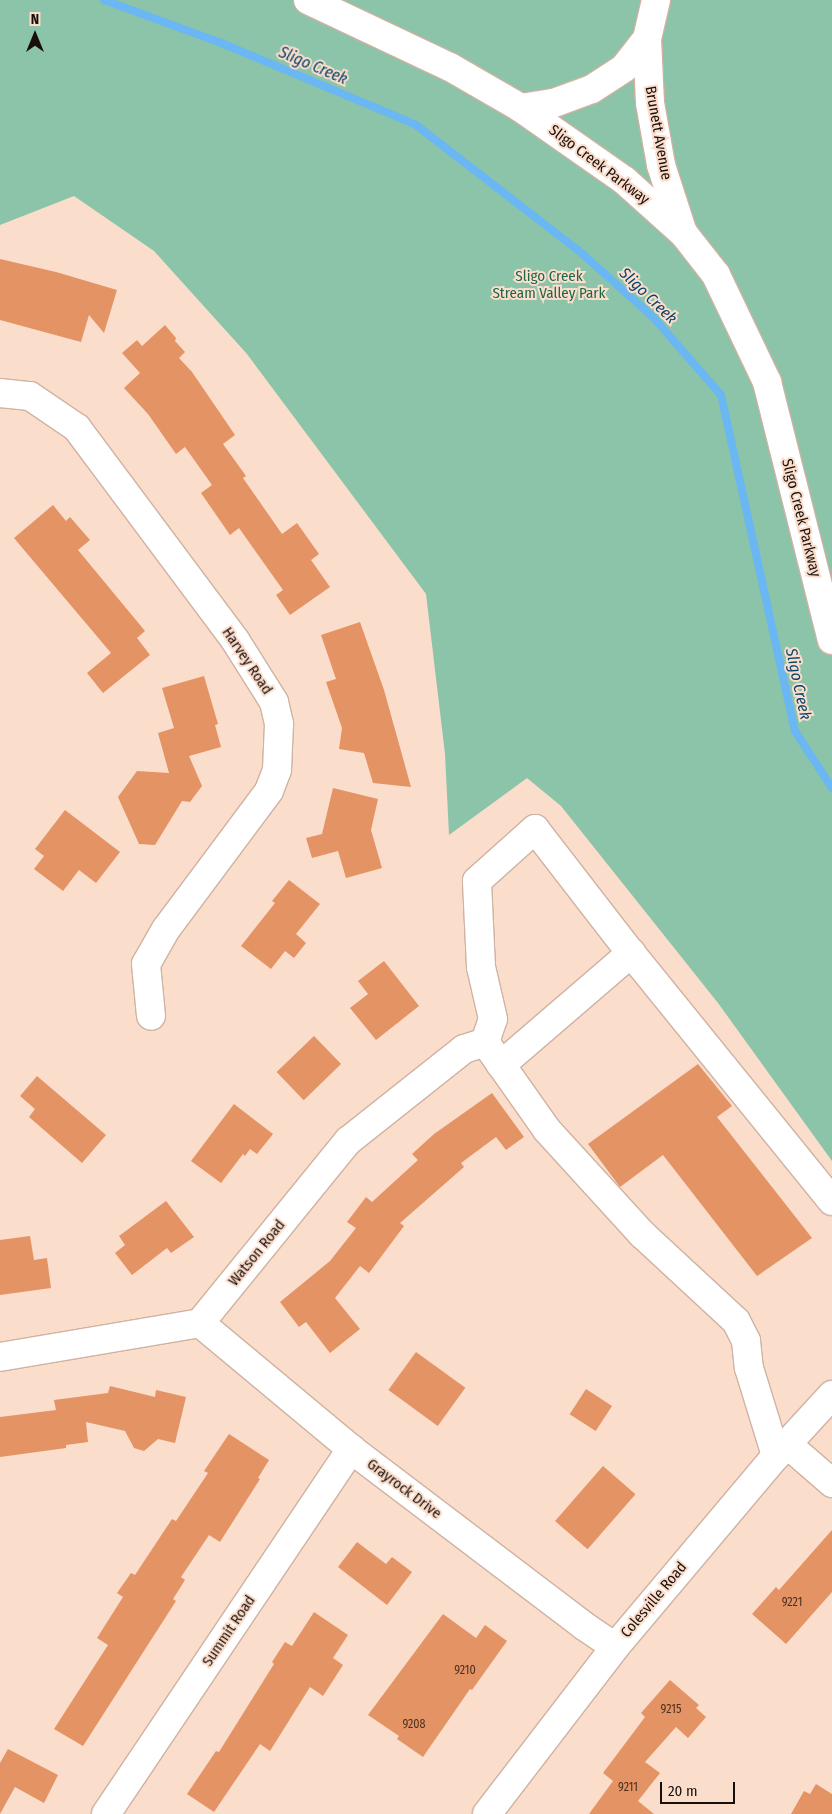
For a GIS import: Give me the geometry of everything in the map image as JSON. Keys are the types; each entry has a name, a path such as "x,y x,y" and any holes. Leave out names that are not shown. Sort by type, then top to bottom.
{"main road":[{"name":"Sligo Creek Parkway","path":"308,0 450,66 521,108 624,180 684,234 716,275 767,382 832,640"},
{"name":"Brunett Avenue","path":"656,0 647,39 650,103 661,165 684,234"},
{"path":"521,108 554,102 592,89 624,68 647,39"},
{"name":"Harvey Road","path":"0,393 30,396 77,428 235,640 274,702 279,724 277,770 269,792 166,929 146,964 151,1016"},
{"path":"832,1202 631,953 534,829 477,881 481,967 493,1019 474,1046 501,1065 548,1130 642,1234 736,1321 746,1341 749,1368 781,1450 832,1483"},
{"path":"501,1065 631,953"},
{"name":"Watson Road","path":"200,1323 348,1141 474,1046"},
{"path":"0,1357 200,1323"},
{"name":"Grayrock Drive","path":"200,1323 351,1449 584,1626 615,1646"},
{"name":"Colesville Road","path":"487,1814 615,1646 781,1450 832,1395"},
{"name":"Summit Road","path":"106,1814 351,1449"}],"green space":[{"name":"Sligo Creek Stream Valley Park","path":"0,0 832,0 832,1161 718,1003 561,806 527,778 449,835 445,754 426,594 247,354 154,251 74,196 0,225"}],"building":[{"path":"0,259 56,272 117,290 104,333 89,315 81,342 0,320"},
{"path":"165,325 185,352 179,358 192,372 235,435 223,444 246,476 243,478 282,534 297,523 319,554 311,560 330,587 290,615 276,595 283,590 239,528 230,535 201,493 212,485 185,447 176,454 148,414 124,388 140,373 122,353 137,340 142,346"},
{"path":"53,505 66,521 70,517 90,540 78,550 145,631 137,638 150,655 103,693 87,673 111,653 14,538"},
{"path":"360,622 384,690 411,787 373,783 364,753 339,749 342,728 326,682 336,679 321,635"},
{"path":"204,676 218,724 215,725 221,747 189,756 202,786 190,802 182,801 155,845 139,844 118,797 137,771 169,773 158,733 174,728 162,688"},
{"path":"333,788 378,799 371,830 382,868 346,878 338,851 312,858 306,838 322,834"},
{"path":"65,810 120,852 96,883 79,870 63,891 34,869 44,856 35,849"},
{"path":"289,880 320,904 296,934 306,943 294,958 285,951 271,969 241,946 275,903 272,901"},
{"path":"384,961 419,1006 376,1040 350,1008 368,994 358,981"},
{"path":"314,1036 341,1064 304,1100 277,1072"},
{"path":"698,1064 732,1106 717,1117 812,1238 757,1276 663,1155 620,1187 588,1144"},
{"path":"37,1076 106,1135 82,1163 29,1117 35,1109 20,1096"},
{"path":"492,1093 524,1137 506,1150 496,1137 461,1163 464,1167 400,1223 404,1226 369,1273 360,1266 335,1298 360,1329 330,1353 306,1322 299,1327 280,1302 330,1261 356,1228 347,1222 366,1197 372,1202 418,1160 412,1154 434,1134"},
{"path":"234,1104 273,1134 257,1154 250,1149 245,1156 243,1154 221,1183 191,1161"},
{"path":"166,1201 194,1237 171,1253 167,1248 132,1275 115,1253 125,1245 119,1236"},
{"path":"30,1236 34,1260 47,1258 51,1288 0,1295 0,1240"},
{"path":"416,1352 465,1388 438,1426 388,1390"},
{"path":"110,1386 155,1397 156,1390 186,1397 175,1443 158,1439 144,1451 134,1448 125,1431 86,1422 88,1442 66,1445 66,1448 0,1457 0,1417 56,1410 54,1400 108,1393"},
{"path":"586,1389 612,1406 596,1431 570,1414"},
{"path":"229,1434 269,1460 258,1478 260,1479 220,1542 209,1535 181,1577 185,1580 173,1599 176,1601 83,1746 54,1729 108,1645 97,1638 123,1597 117,1593 131,1573 135,1575 172,1519 176,1521 208,1473 204,1471"},
{"path":"603,1466 635,1494 588,1549 555,1521"},
{"path":"832,1530 832,1592 786,1644 752,1614 776,1587 779,1590"},
{"path":"357,1542 386,1564 392,1557 412,1572 387,1605 338,1567"},
{"path":"314,1612 348,1635 333,1658 343,1665 323,1696 310,1687 270,1751 260,1744 214,1812 187,1794 216,1751 219,1752 274,1664 272,1662 285,1642 292,1646"},
{"path":"443,1614 476,1638 485,1625 507,1641 472,1690 470,1689 423,1757 397,1739 399,1736 368,1715"},
{"path":"670,1680 699,1705 696,1708 706,1717 688,1738 676,1727 645,1762 660,1773 638,1801 654,1814 589,1814 613,1781 603,1773 645,1717 641,1713"},
{"path":"8,1749 58,1775 44,1803 15,1787 0,1814 0,1763"},
{"path":"816,1784 832,1794 832,1814 791,1814 804,1791 810,1794"}],"waterway":[{"name":"Sligo Creek","path":"104,0 219,42 416,125 578,250 653,317 721,395 795,731 832,788"}]}
